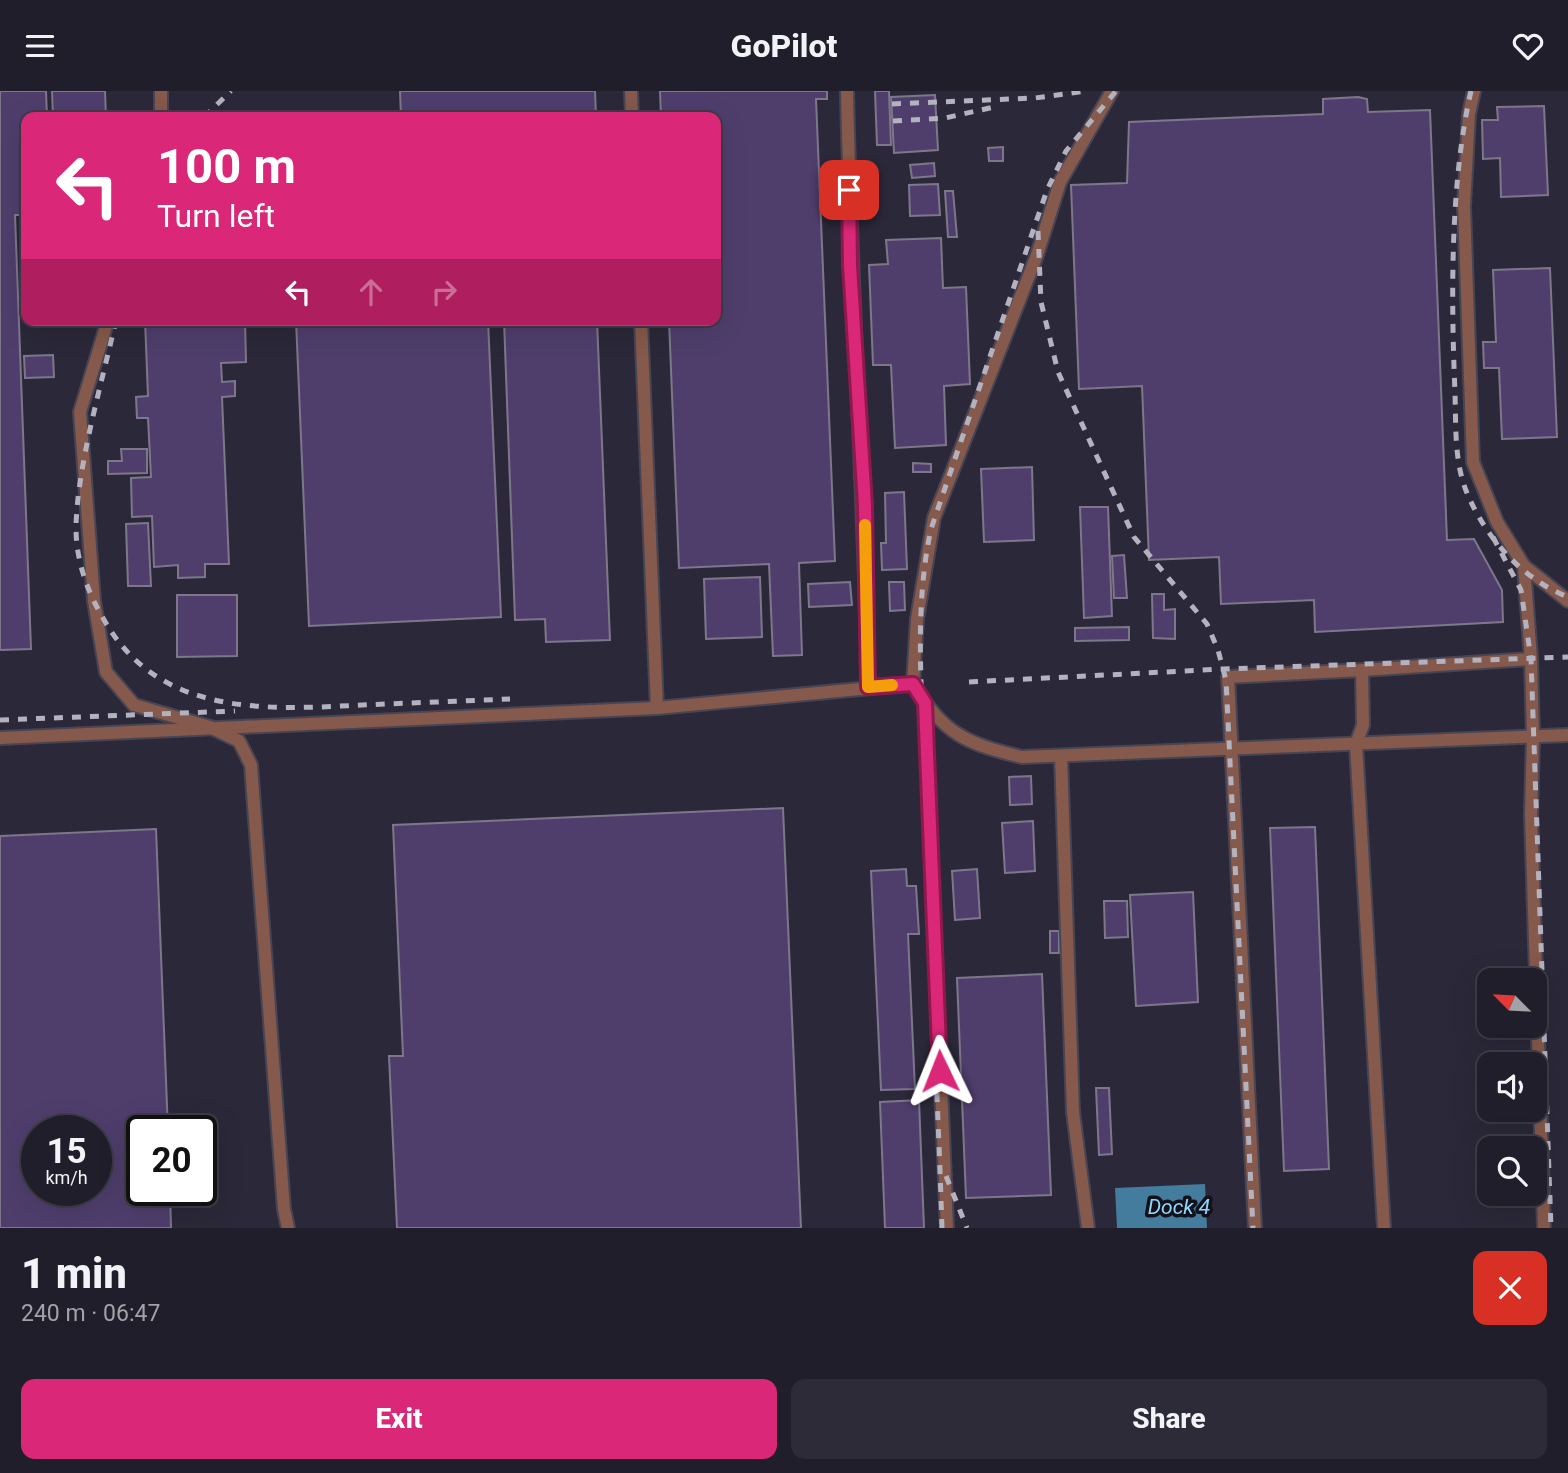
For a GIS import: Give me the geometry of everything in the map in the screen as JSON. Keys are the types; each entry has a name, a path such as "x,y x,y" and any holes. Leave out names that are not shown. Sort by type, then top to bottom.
{"lane":[{"path":"161,91 161,112"},
{"path":"631,91 632,112"},
{"path":"847,91 850,265 865,505 868,687"},
{"path":"1112,91 1060,182 1037,255 934,518 917,619 913,684 925,703 946,726 976,746 1022,757 1568,735"},
{"path":"1474,91 1469,114 1464,206 1474,462 1497,522 1524,566 1568,601"},
{"path":"106,326 80,412 94,601 106,672 134,705 210,727 239,741 251,765 284,1209 288,1228"},
{"path":"641,326 657,708"},
{"path":"1524,566 1531,659 1531,814 1544,1228"},
{"path":"1255,1228 1249,1149 1228,677 1531,659"},
{"path":"1362,670 1363,725 1356,744 1384,1228"},
{"path":"0,738 657,708 913,684"},
{"path":"925,703 947,1228"},
{"path":"1061,756 1073,1112 1088,1228"}],"water":[{"name":"Dock 4","path":"1205,1184 1207,1228 1117,1228 1115,1188"}],"building":[{"path":"0,91 46,91 47,112 21,112 21,215 15,215 31,649 0,650"},
{"path":"52,91 105,91 106,112 53,112"},
{"path":"400,91 595,91 596,112 401,112"},
{"path":"660,91 827,91 827,99 816,99 835,561 799,563 802,655 773,656 769,564 679,568 669,326 721,326 721,112 661,112"},
{"path":"875,91 889,91 891,145 877,145"},
{"path":"935,95 938,150 894,153 891,97"},
{"path":"1323,99 1367,99 1368,112 1430,110 1447,540 1474,539 1502,590 1503,622 1315,632 1314,600 1221,604 1219,557 1149,560 1142,386 1079,389 1071,185 1127,183 1129,122 1323,114"},
{"path":"1544,106 1548,195 1501,197 1500,158 1483,159 1482,120 1498,120 1497,107"},
{"path":"1003,147 1003,161 989,161 988,148"},
{"path":"934,163 935,176 912,178 910,165"},
{"path":"938,184 940,215 910,216 909,185"},
{"path":"945,191 953,191 957,237 948,237"},
{"path":"941,238 943,288 966,287 970,384 944,386 946,445 895,448 891,365 873,365 869,265 888,264 886,240"},
{"path":"1550,268 1557,437 1502,439 1499,368 1484,368 1483,342 1496,342 1493,270"},
{"path":"145,326 245,326 246,362 221,363 222,382 235,381 235,396 222,397 229,564 205,564 205,577 178,578 178,565 154,567 152,516 132,517 131,478 151,477 148,418 137,418 136,397 148,396"},
{"path":"296,326 488,326 501,617 309,626"},
{"path":"504,326 597,326 610,640 546,642 545,619 515,620"},
{"path":"53,355 54,377 25,378 24,356"},
{"path":"121,449 147,449 147,473 108,474 108,461 122,461"},
{"path":"913,463 931,464 931,472 913,472"},
{"path":"1032,467 1034,540 984,542 981,469"},
{"path":"904,492 907,569 882,570 881,543 886,543 885,493"},
{"path":"1080,507 1108,507 1112,616 1084,618"},
{"path":"148,523 151,586 128,586 126,524"},
{"path":"1124,555 1127,598 1114,598 1112,556"},
{"path":"760,577 762,637 706,639 704,579"},
{"path":"850,582 852,605 809,607 808,584"},
{"path":"889,582 904,582 905,610 890,611"},
{"path":"1152,594 1164,594 1164,610 1175,609 1175,639 1153,638"},
{"path":"177,595 237,595 237,656 177,657"},
{"path":"1129,627 1129,640 1075,641 1075,628"},
{"path":"1031,776 1032,804 1010,805 1009,777"},
{"path":"783,808 801,1228 397,1228 389,1056 403,1056 393,825"},
{"path":"1033,821 1035,871 1005,873 1002,823"},
{"path":"1315,827 1329,1169 1284,1171 1270,828"},
{"path":"156,829 167,1115 126,1115 126,1206 170,1206 171,1228 0,1228 0,836"},
{"path":"906,869 907,886 916,886 919,934 908,934 915,1089 881,1090 871,871"},
{"path":"977,869 980,918 955,920 952,871"},
{"path":"1193,892 1198,1002 1136,1006 1130,895"},
{"path":"1104,901 1127,901 1128,937 1105,938"},
{"path":"1050,931 1059,931 1059,953 1050,953"},
{"path":"1042,974 1051,1195 966,1198 957,978"},
{"path":"1096,1088 1109,1088 1112,1154 1099,1155"},
{"path":"919,1100 924,1228 885,1228 880,1102"}],"railway":[{"path":"209,112 231,91"},
{"path":"892,104 1035,98 1087,91"},
{"path":"942,1228 921,677 922,588 926,558 931,529 1047,190 1066,151 1116,91"},
{"path":"1471,91 1459,164 1454,241 1456,443 1460,469 1475,510 1495,541 1535,579 1568,597"},
{"path":"893,121 945,118 994,107"},
{"path":"1038,231 1041,302 1058,372 1134,537 1207,624 1226,680 1253,1228"},
{"path":"115,326 85,452 76,528 80,563 87,586 103,618 126,650 153,674 184,690 217,701 252,706 325,707 510,699"},
{"path":"1493,537 1521,590 1531,659 1551,1228"},
{"path":"969,682 1223,669 1568,657"},
{"path":"0,720 235,711"},
{"path":"946,1176 967,1228"}],"slow traffic":[{"path":"865,525 868,687 892,685"}],"route":[{"path":"849,190 850,265 865,505 868,687 913,684 925,703 940,1071"}]}
